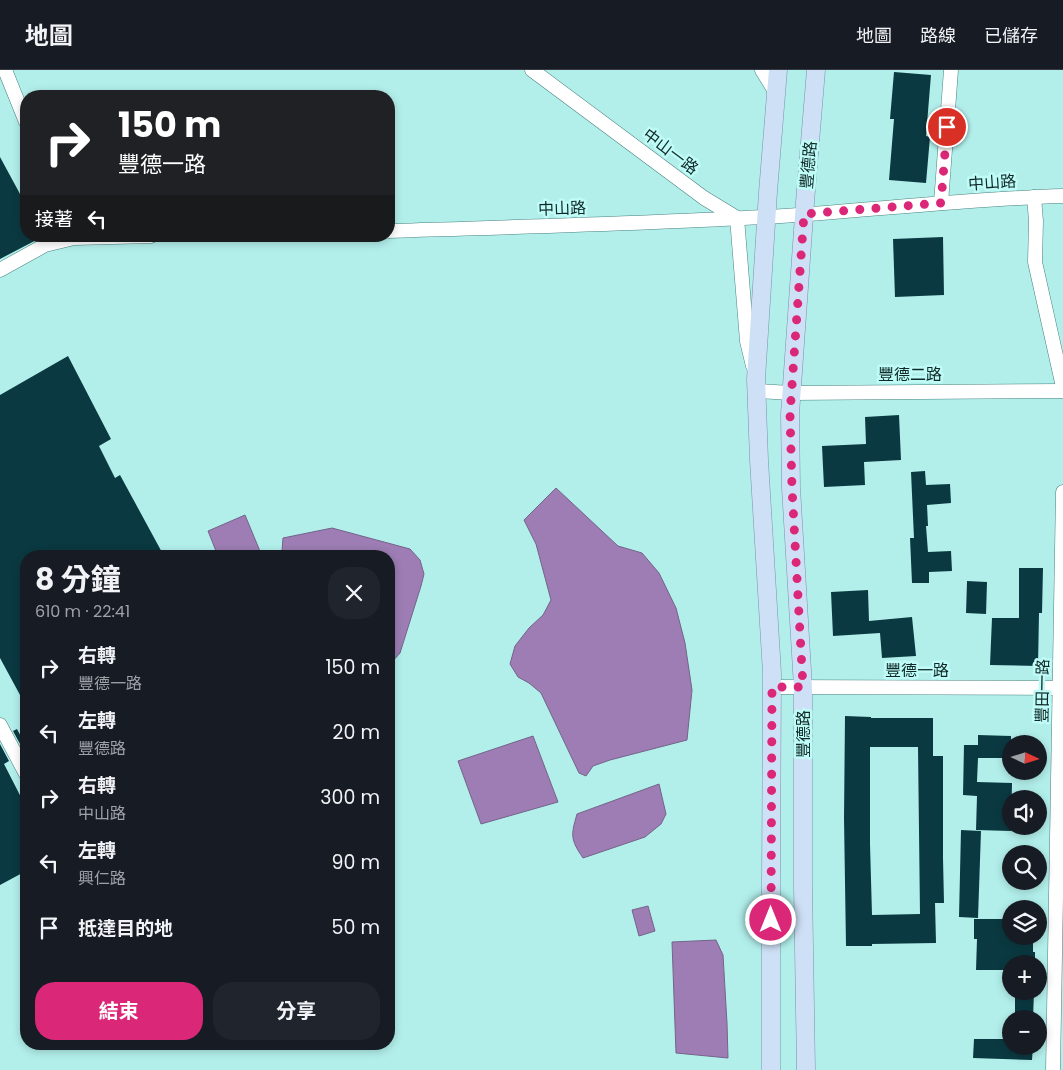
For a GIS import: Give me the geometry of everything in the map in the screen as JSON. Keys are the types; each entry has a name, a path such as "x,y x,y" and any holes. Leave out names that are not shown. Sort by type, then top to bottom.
{"main road":[{"name":"豐德路","path":"771,1070 772,687 759,460 757,385 778,70"},
{"name":"豐德路","path":"806,1070 803,886 803,687 792,488 790,414 816,70"}],"street":[{"path":"5,70 20,107"},
{"name":"中山一路","path":"532,70 704,198 736,218"},
{"path":"762,70 776,93"},
{"path":"941,203 951,70"},
{"name":"中山路","path":"804,214 1063,196"},
{"path":"1034,197 1036,262 1063,389"},
{"path":"757,385 747,341 736,218 804,214"},
{"name":"中山路","path":"395,231 736,218"},
{"path":"0,270 45,245 56,242"},
{"name":"豐德二路","path":"757,385 791,392 1063,389"},
{"name":"豐田一路","path":"1053,1070 1063,492"},
{"name":"豐德一路","path":"772,687 1061,688"},
{"path":"0,726 20,763"}],"shaded area":[{"path":"556,488 618,546 642,553 659,573 676,608 685,643 692,690 687,740 593,766 586,776 579,773 541,693 518,677 510,664 515,646 529,628 543,615 551,600 536,544 524,520"},
{"path":"245,515 260,550 216,550 208,531"},
{"path":"332,528 410,549 420,560 424,574 400,653 395,659 395,550 282,550 283,538"},
{"path":"533,736 558,802 481,824 458,761"},
{"path":"659,784 666,814 661,824 645,837 583,858 573,837 577,814"},
{"path":"648,906 655,931 639,936 632,910"},
{"path":"716,940 723,955 728,1058 676,1053 672,942"}],"building":[{"path":"894,72 931,75 926,136 930,137 926,183 889,180 894,119 890,119"},
{"path":"0,157 20,194 20,242 33,242 0,259"},
{"path":"943,237 944,295 895,297 893,239"},
{"path":"68,356 111,439 99,446 115,478 120,475 161,550 20,550 20,695 0,658 0,395"},
{"path":"899,415 901,460 864,462 865,485 824,487 822,446 866,444 865,417"},
{"path":"925,471 926,485 950,484 951,503 927,505 928,526 926,526 928,552 951,551 952,571 929,572 929,583 912,583 910,538 914,538 911,472"},
{"path":"1019,568 1043,568 1042,613 1039,613 1038,666 990,665 992,618 1019,618"},
{"path":"967,581 987,582 986,614 966,613"},
{"path":"868,590 869,621 912,617 916,656 882,658 880,633 833,636 831,592"},
{"path":"845,716 933,718 933,756 943,756 944,903 935,903 936,943 846,946","holes":["870,747 918,747 920,914 872,915"]},
{"path":"17,729 20,735 20,744 13,731"},
{"path":"978,735 1002,736 1002,758 978,758 977,782 1012,783 1012,790 1002,790 1002,831 976,830 977,796 963,795 964,745 978,745"},
{"path":"0,744 9,761 4,764 20,795 20,874 0,885"},
{"path":"961,830 981,831 978,918 959,917"},
{"path":"974,919 1002,919 1002,945 1033,945 1035,955 1002,955 1002,970 976,970 977,939 974,939"},
{"path":"1015,1000 1034,1000 1033,1010 1015,1010"},
{"path":"974,1039 1002,1039 1002,1055 1032,1055 1032,1060 973,1058"}],"route":[{"path":"771,920 772,687 803,687 792,488 790,414 804,214 941,203 947,127"}]}
